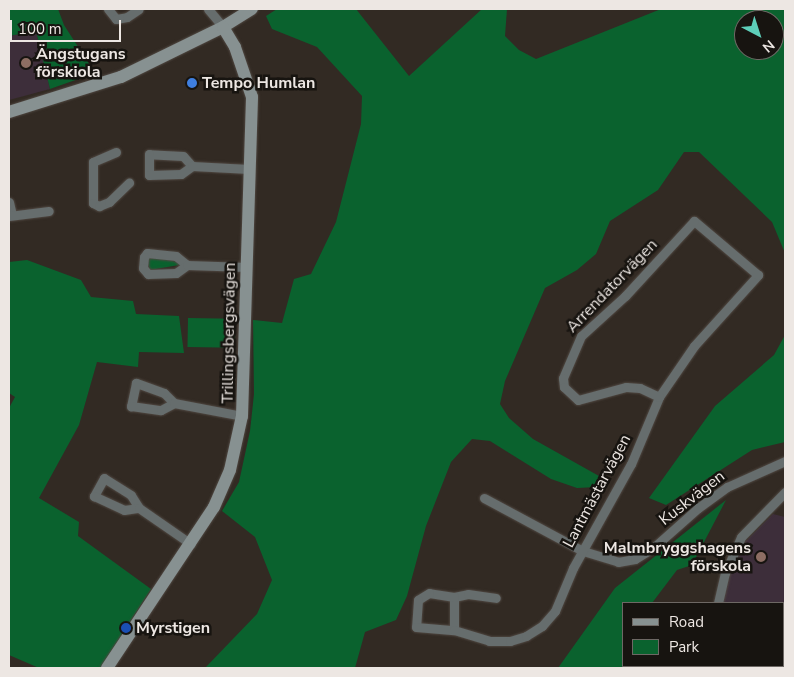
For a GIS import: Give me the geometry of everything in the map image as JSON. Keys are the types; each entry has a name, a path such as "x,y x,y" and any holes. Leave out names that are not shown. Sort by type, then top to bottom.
{"street":[{"path":"108,9 116,19 127,17 140,9"},
{"path":"208,9 223,27"},
{"path":"9,112 121,77 223,27 252,9"},
{"name":"Trillingsbergsvägen","path":"107,668 214,507 230,470 242,416 252,97 235,47 223,27"},
{"path":"116,152 93,162 93,203 99,206 110,202 129,183"},
{"path":"192,166 182,156 149,154 150,175 181,174 192,166 249,169"},
{"path":"9,202 10,216 49,211"},
{"name":"Arrendatorvägen","path":"659,397 640,388 626,387 592,398 578,400 570,395 564,387 563,378 581,336 625,296 694,220 758,275"},
{"path":"187,265 247,267"},
{"name":"Lantmästarvägen","path":"496,598 468,594 454,597 429,593 418,600 415,606 416,627 454,630 490,640 526,636 542,626 555,611 583,551 631,464 659,397 694,346 758,275"},
{"path":"174,403 161,410 131,406 136,383 164,393 174,403 242,416"},
{"name":"Kuskvägen","path":"484,498 583,551 618,562 635,559 654,548 698,508 727,487 785,461"},
{"path":"139,508 124,510 94,496 104,478 132,495 139,508 191,544"},
{"path":"718,602 724,573 741,537 785,492"},
{"path":"454,597 454,630"}],"shaded area":[{"name":"Ängstugans förskiola","path":"36,31 50,89 9,100 9,36"},
{"name":"Malmbryggshagens förskola","path":"773,514 785,517 785,616 784,602 723,602 731,569 742,545"}],"green space":[{"path":"9,9 58,9 64,25 95,73 50,89 36,31 9,36"},
{"path":"277,9 356,9 409,76 482,9 507,9 505,36 519,50 536,59 661,9 785,9 785,253 772,222 699,152 684,152 658,190 610,221 596,254 577,270 545,288 505,381 500,404 509,418 533,439 599,476 597,487 577,488 551,479 490,441 472,439 451,462 426,526 407,596 396,620 365,632 355,668 205,668 257,614 272,580 255,537 222,511 239,482 250,431 254,394 253,320 282,323 294,279 311,274 336,222 361,124 362,96 317,47 272,29 266,16"},
{"path":"150,257 178,262 179,265 150,270 147,261"},
{"path":"27,260 81,280 91,297 133,301 136,314 179,316 184,353 139,352 138,367 97,362 79,425 39,498 79,522 78,536 151,589 100,668 39,668 9,655 9,408 15,397 9,393 9,262"},
{"path":"188,318 235,319 234,348 187,347"},
{"path":"785,335 785,442 752,450 666,505 649,498 715,406 774,355"},
{"path":"726,500 692,565 677,570 653,602 622,602 622,667 636,668 558,668 615,588"},
{"path":"784,645 785,668 758,668 784,667"}],"place":[{"name":"Ängstugans förskiola","path":"26,63"},
{"name":"Tempo Humlan","path":"192,83"},
{"name":"Malmbryggshagens förskola","path":"761,557"},
{"name":"Myrstigen","path":"126,628"}]}
